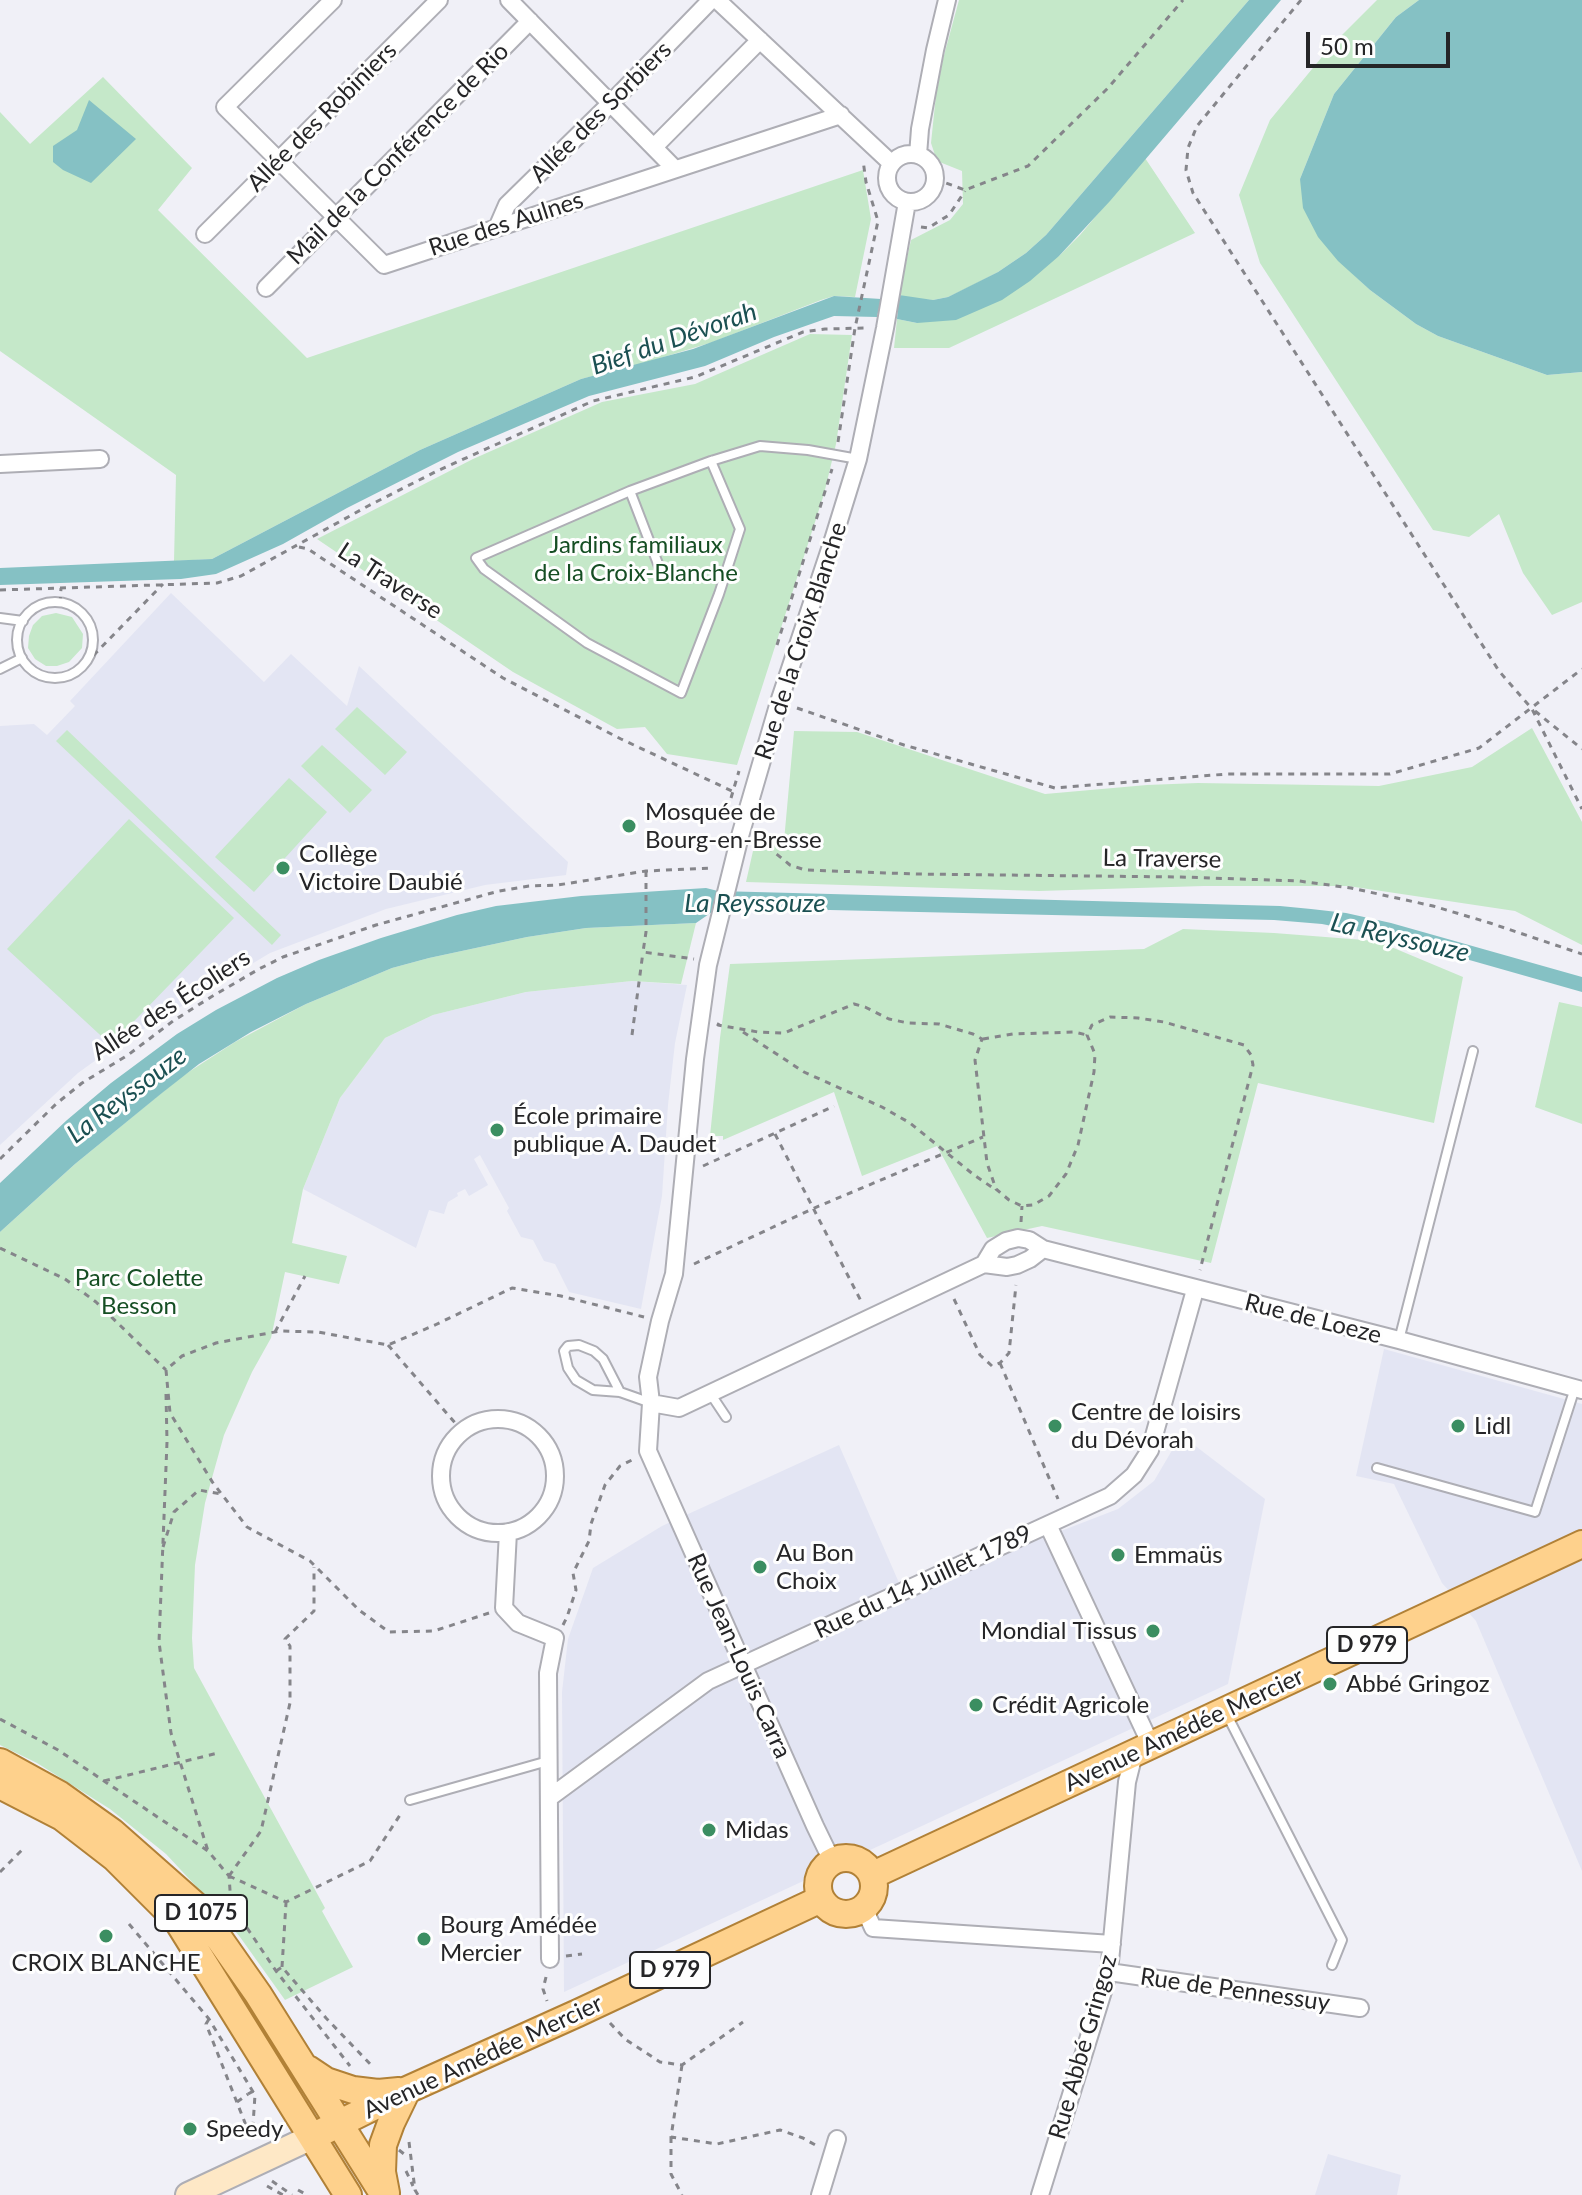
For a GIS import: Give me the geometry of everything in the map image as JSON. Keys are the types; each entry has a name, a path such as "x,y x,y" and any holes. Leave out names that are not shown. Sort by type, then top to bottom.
{"main road":[{"name":"Avenue Amédée Mercier","path":"873,1875 1582,1544"},
{"name":"D 1075","path":"0,1762 60,1795 112,1832 197,1907 258,1994 385,2195"},
{"name":"D 1075","path":"0,1785 62,1817 115,1858 162,1903 189,1937 348,2195"},
{"path":"841,1858 851,1858 868,1867 873,1875 874,1893 864,1908 857,1912 841,1914 826,1906 818,1891 820,1873 832,1861 841,1858"},
{"name":"Avenue Amédée Mercier","path":"188,2195 821,1899"},
{"path":"302,2064 326,2081 353,2090 378,2093 407,2090"},
{"path":"385,2195 383,2145 407,2090"}],"street":[{"name":"Rue des Aulnes","path":"333,0 225,107 384,265 841,115"},
{"name":"Allée des Robiniers","path":"205,234 439,0"},
{"path":"509,0 675,169"},
{"path":"714,0 891,163"},
{"name":"Allée des Sorbiers","path":"497,228 507,205 714,0"},
{"path":"918,155 932,63 947,0"},
{"name":"Mail de la Conférence de Rio","path":"266,288 530,21"},
{"path":"654,147 760,40"},
{"path":"901,155 918,155 931,165 935,179 933,187 922,199 907,202 899,199 888,187 887,170 901,155"},
{"name":"Rue de la Croix Blanche","path":"648,1451 651,1403 648,1377 674,1274 695,1059 708,965 740,836 779,702 858,459 907,202"},
{"path":"0,464 100,459"},
{"name":"Rue de Loeze","path":"984,1264 993,1249 1006,1241 1018,1238 1029,1240 1043,1249 1578,1389"},
{"path":"1017,1265 1043,1249"},
{"name":"Rue de Loeze","path":"651,1403 679,1408 984,1264 1017,1265"},
{"name":"Rue du 14 Juillet 1789","path":"549,1798 708,1681 1110,1496 1134,1475 1150,1450 1195,1290"},
{"path":"493,1419 511,1420 527,1426 540,1437 550,1451 554,1485 549,1502 539,1516 525,1526 508,1532 490,1532 472,1527 457,1516 446,1500 441,1482 442,1463 449,1445 462,1431 493,1419"},
{"name":"Rue Jean-Louis Carra","path":"648,1451 832,1861"},
{"path":"1048,1525 1143,1750"},
{"path":"508,1532 504,1608 518,1623 555,1638 548,1673 550,1959"},
{"name":"Rue Abbé Gringoz","path":"1040,2195 1109,1972 1127,1782 1143,1750"},
{"path":"864,1908 873,1928 1112,1944"},
{"name":"Rue de Pennessuy","path":"1109,1972 1360,2008"},
{"path":"820,2195 835,2147"}],"lane":[{"path":"711,461 740,529 681,693 587,643 484,569 476,558 630,491 711,461 760,446 858,459"},
{"path":"630,491 660,569"},
{"path":"60,603 77,609 86,617 93,640 85,664 75,672 52,678 30,668 22,658 18,633 31,611 41,605 60,603"},
{"path":"0,618 23,621"},
{"path":"0,669 22,658"},
{"path":"1399,1340 1473,1051"},
{"path":"620,1392 603,1359 594,1351 579,1345 568,1346 564,1351 568,1368 576,1380 593,1390 620,1392 651,1403"},
{"path":"1377,1468 1535,1512 1578,1389"},
{"path":"710,1393 726,1417"},
{"path":"1225,1711 1342,1940 1332,1965"},
{"path":"410,1800 548,1761"}],"path":[{"path":"903,227 928,228 949,215 965,190 1028,166 1108,88 1183,0"},
{"path":"1301,0 1197,126 1188,148 1186,170 1193,193 1499,671 1532,709 1582,749"},
{"path":"778,645 836,454 855,328 878,221 866,182 862,155 872,144"},
{"path":"935,179 965,190"},
{"path":"0,590 217,583 229,580 260,567 437,471 593,401 695,377 803,332 855,328"},
{"name":"La Traverse","path":"295,548 308,549 503,678 621,739 732,791 741,762"},
{"path":"85,664 163,584"},
{"path":"60,603 61,588"},
{"path":"779,702 904,745 1055,788 1227,774 1390,774 1479,748 1582,669"},
{"path":"1532,709 1582,809"},
{"name":"La Traverse","path":"740,836 758,839 790,865 805,870 1299,881 1338,886 1433,906 1582,954"},
{"name":"Allée des Écoliers","path":"0,1159 48,1111 82,1083 211,997 283,957 376,925 499,891 646,871 716,868"},
{"path":"632,1035 646,932 646,871"},
{"path":"643,952 694,959 708,965"},
{"path":"719,1011 718,1025 758,1032 784,1033 854,1004 889,1019 939,1024 982,1039 1013,1034 1074,1032 1087,1035"},
{"path":"732,1028 742,1031 817,1079 902,1118 974,1175 1022,1206 1033,1205 1049,1196 1066,1174 1078,1145 1094,1072 1095,1054 1087,1035 1092,1025 1110,1017 1138,1018 1164,1022 1244,1045 1253,1065 1195,1290"},
{"path":"982,1039 975,1060 983,1137 987,1163 999,1192"},
{"path":"685,1175 834,1106"},
{"path":"775,1134 870,1318"},
{"path":"674,1274 812,1209 983,1137"},
{"path":"0,1248 65,1279 96,1302 166,1370 170,1413 221,1494 247,1527 310,1561 359,1610 389,1632 434,1631 504,1608"},
{"path":"945,1282 980,1355 992,1366 1000,1363 1009,1353 1017,1265"},
{"path":"275,1332 305,1276"},
{"path":"208,1851 171,1733 159,1642 167,1442 166,1370 182,1356 216,1343 275,1332 318,1332 388,1345 512,1288 561,1296 660,1321"},
{"path":"388,1345 462,1431"},
{"path":"1000,1363 1066,1516"},
{"path":"555,1638 567,1617 576,1590 573,1573 589,1541 591,1524 605,1485 620,1466 648,1451"},
{"path":"161,1552 174,1512 199,1490 221,1494"},
{"path":"314,1565 314,1611 285,1639 290,1646 290,1703 261,1831 229,1876 231,1904 276,1971 341,2053"},
{"path":"0,1719 58,1750 208,1851 229,1876 286,1902"},
{"path":"104,1781 218,1753"},
{"path":"286,1902 370,1861 410,1800"},
{"path":"0,1872 25,1847"},
{"path":"286,1902 282,1967 375,2070"},
{"path":"129,1924 209,2019 255,2095 252,2140 206,2024 209,2019"},
{"path":"550,1959 543,1989 554,2024"},
{"path":"276,1971 282,1967"},
{"path":"593,2005 625,2039 660,2062 682,2065 743,2022"},
{"path":"682,2065 671,2137 671,2174 682,2195"},
{"path":"237,2102 257,2089"},
{"path":"671,2137 717,2144 780,2130 835,2147"},
{"path":"399,2150 411,2160 415,2190"},
{"path":"403,2165 418,2195"},
{"path":"273,2183 292,2195"},
{"path":"267,2186 283,2195"},
{"path":"298,2190 307,2195"}],"shaded area":[{"name":"Collège Victoire Daubié","path":"171,593 264,682 291,654 347,706 359,666 568,862 566,875 485,885 386,909 270,953 114,1047 78,1073 0,1145 0,726 34,724 47,735 75,706 70,701"},
{"name":"École primaire publique A. Daudet","path":"632,981 687,985 675,1043 662,1196 641,1309 569,1292 555,1264 544,1261 533,1240 521,1237 480,1155 474,1159 488,1185 469,1196 465,1189 457,1193 458,1196 448,1202 444,1214 429,1210 416,1248 303,1189 340,1098 385,1038 433,1015 526,992"},
{"path":"1384,1349 1582,1404 1582,1871 1476,1621 1442,1583 1394,1484 1356,1476"},
{"path":"1181,1435 1265,1499 1228,1684 564,1992 562,1692 568,1639 593,1568 662,1526 839,1445 903,1592 1118,1509 1154,1481"},
{"path":"1328,2154 1401,2175 1397,2195 1315,2195"}],"green space":[{"path":"959,0 1249,0 1046,235 1026,253 998,272 948,297 914,299 899,295 911,240 950,220 963,204 962,171 937,161 931,143 943,59"},
{"path":"1377,0 1419,0 1396,17 1334,94 1300,179 1355,276 1416,324 1438,336 1547,375 1582,372 1582,602 1552,615 1523,573 1499,514 1469,537 1433,530 1260,263 1239,195 1270,120 1331,46"},
{"path":"103,77 192,168 158,210 307,358 863,170 871,219 855,297 834,296 713,342 581,379 420,450 212,559 174,561 176,475 0,351 0,112 30,144"},
{"path":"1145,158 1195,233 949,348 894,348 897,319 917,323 1059,256"},
{"name":"Jardins familiaux de la Croix-Blanche","path":"810,334 852,335 836,444 824,494 737,765 667,754 645,727 617,729 513,672 317,539 473,459 602,402 695,384"},
{"path":"56,613 72,617 83,634 82,648 69,662 46,666 35,659 28,648 29,636 33,625 42,616"},
{"path":"357,707 407,752 385,775 335,729"},
{"path":"1532,728 1582,822 1582,945 1515,911 1348,886 1039,891 746,882 753,851 784,841 794,731 857,732 1045,794 1198,783 1379,786 1472,767"},
{"path":"67,730 281,935 272,945 56,741"},
{"path":"322,745 372,790 350,813 301,766"},
{"path":"289,778 327,812 254,892 215,857"},
{"path":"129,819 234,918 111,1045 7,949"},
{"name":"Parc Colette Besson","path":"696,923 681,984 632,981 526,992 433,1015 385,1038 340,1098 303,1189 292,1243 347,1256 339,1284 285,1272 271,1338 224,1435 205,1503 195,1565 192,1638 194,1668 325,1908 322,1911 353,1967 285,2000 240,1937 166,1854 110,1809 37,1763 0,1745 0,1232 75,1164 181,1077 235,1042 306,1004 392,968 527,937 586,928"},
{"path":"1183,929 1377,941 1463,977 1434,1123 1258,1083 1211,1263 1042,1226 987,1238 937,1146 862,1176 834,1092 723,1140 723,1136 710,1136 730,964 1144,949"},
{"path":"1559,1002 1582,1007 1582,1124 1535,1107"}],"water":[{"path":"1249,0 1281,0 1110,201 1059,256 1002,300 956,320 917,323 897,319 899,295 933,300 948,297 998,272 1046,235"},
{"path":"1419,0 1582,0 1582,372 1547,375 1438,336 1416,324 1370,290 1338,261 1318,237 1303,208 1300,179 1334,94 1396,17"},
{"path":"89,100 136,139 91,183 53,162 53,146 77,130"},
{"path":"834,296 881,299 877,317 834,316 705,366 589,396 458,452 283,544 216,574 181,579 0,585 0,568 212,559 420,450 581,379 693,349"},
{"name":"La Reyssouze","path":"706,888 718,891 1280,906 1346,913 1582,977 1582,992 1392,938 1322,924 1274,920 830,910 712,912 696,923 586,928 527,937 392,968 306,1004 251,1032 199,1064 162,1093 75,1164 0,1232 0,1183 67,1120 177,1034 277,978 381,938 496,906 581,896"}],"place":[{"name":"Mosquée de Bourg-en-Bresse","path":"629,826"},
{"name":"Collège Victoire Daubié","path":"283,868"},
{"name":"École primaire publique A. Daudet","path":"497,1130"},
{"name":"Centre de loisirs du Dévorah","path":"1055,1426"},
{"name":"Lidl","path":"1458,1426"},
{"name":"Emmaüs","path":"1118,1555"},
{"name":"Au Bon Choix","path":"760,1567"},
{"name":"Mondial Tissus","path":"1153,1631"},
{"name":"Abbé Gringoz","path":"1330,1684"},
{"name":"Crédit Agricole","path":"976,1705"},
{"name":"Midas","path":"709,1830"},
{"name":"CROIX BLANCHE","path":"106,1936"},
{"name":"Bourg Amédée Mercier","path":"424,1939"},
{"name":"Speedy","path":"190,2129"}],"water label":[{"name":"Bief du Dévorah","path":"674,339"}]}
